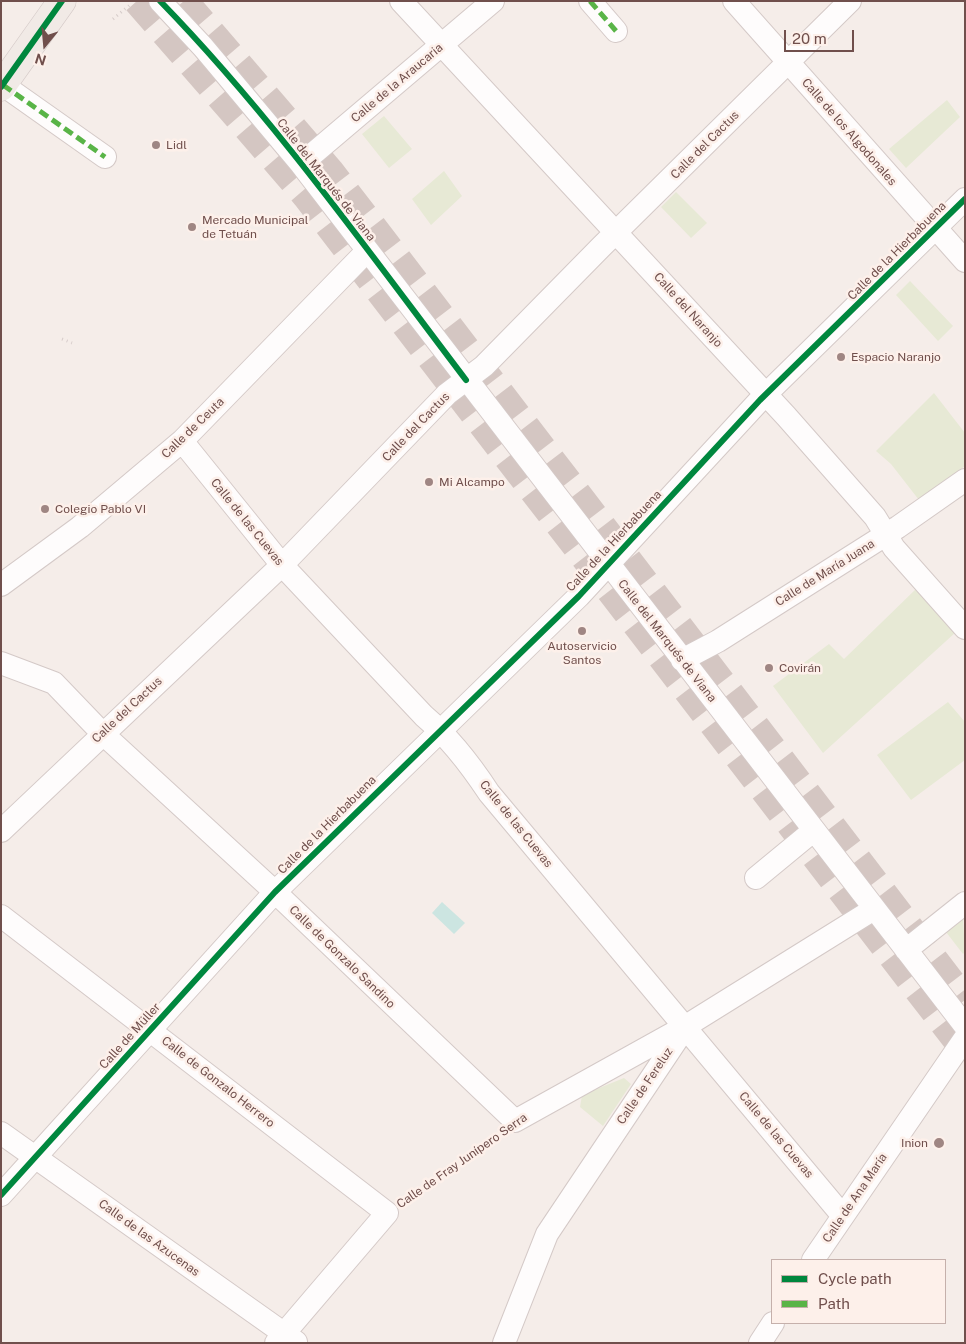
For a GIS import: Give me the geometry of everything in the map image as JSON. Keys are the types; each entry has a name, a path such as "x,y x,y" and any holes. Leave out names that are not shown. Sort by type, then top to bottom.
{"main road":[{"path":"2,86 62,1"}],"street":[{"name":"Calle del Marqués de Viana","path":"160,1 202,47 301,164 607,564 965,1026"},
{"name":"Calle del Naranjo","path":"401,1 766,395 875,517 894,548 965,628"},
{"name":"Calle de la Araucaria","path":"301,164 493,1"},
{"path":"590,1 616,31"},
{"name":"Calle de los Algodonales","path":"734,1 965,261"},
{"name":"Calle del Cactus","path":"1,831 102,733 282,565 447,394 484,366 616,232 850,1"},
{"path":"2,86 105,157"},
{"name":"Calle de la Hierbabuena","path":"275,892 579,596 766,395 965,199"},
{"name":"Calle de Ceuta","path":"1,585 80,527 182,441 367,251"},
{"name":"Calle de las Cuevas","path":"182,441 282,565 424,716 442,731 472,768 489,793 686,1026 842,1215"},
{"name":"Calle de María Juana","path":"682,660 718,641 886,535 965,480"},
{"name":"Calle de Gonzalo Sandino","path":"1,663 54,683 102,733 275,892 515,1121"},
{"path":"756,878 813,830"},
{"name":"Calle de Müller","path":"1,1195 275,892"},
{"path":"906,950 965,903"},
{"name":"Calle de Fereluz","path":"504,1343 547,1234 686,1026 874,909"},
{"name":"Calle de Gonzalo Herrero","path":"1,916 388,1213"},
{"name":"Calle de Fray Junípero Serra","path":"515,1121 686,1026"},
{"name":"Calle de Ana María","path":"814,1259 965,1038"},
{"name":"Calle de las Azucenas","path":"1,1133 285,1340"},
{"name":"Calle de Fray Junípero Serra","path":"285,1340 388,1213"},
{"path":"760,1343 772,1324"}],"path":[{"path":"113,19 131,4"},
{"path":"62,339 72,343"}],"green space":[{"path":"947,100 960,117 906,168 889,149"},
{"path":"384,116 412,149 389,168 362,134"},
{"path":"444,171 462,196 431,225 412,199"},
{"path":"676,192 707,223 691,238 661,207"},
{"path":"910,281 953,326 938,341 896,295"},
{"path":"934,393 965,433 965,466 919,500 891,464 876,451"},
{"path":"917,588 956,632 823,753 773,686 829,644 844,659"},
{"path":"948,702 965,722 965,760 911,800 877,755"},
{"path":"963,918 965,952 963,954 946,932"},
{"path":"624,1078 631,1084 603,1126 580,1107 582,1095"}],"water":[{"path":"442,902 465,923 454,934 432,913"}],"tunnel":[{"path":"137,1 306,196 965,1051"},
{"path":"184,1 330,171 965,1000"}],"marked path":[{"path":"590,1 616,31"},
{"path":"3,85 105,157"}],"cycle path":[{"path":"1,87 62,1"},
{"path":"160,1 202,45 281,138 466,380"},
{"path":"1,1195 275,892 579,596 760,400 965,199"}],"place":[{"name":"Lidl","path":"156,145"},
{"name":"Mercado Municipal de Tetuán","path":"192,227"},
{"name":"Espacio Naranjo","path":"841,357"},
{"name":"Mi Alcampo","path":"429,482"},
{"name":"Colegio Pablo VI","path":"45,509"},
{"name":"Autoservicio Santos","path":"582,631"},
{"name":"Covirán","path":"769,668"},
{"name":"Inion","path":"939,1143"}]}
